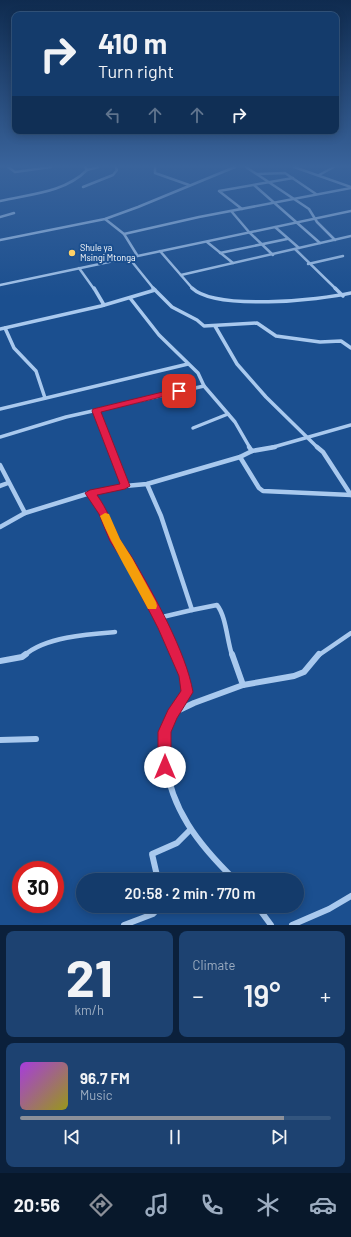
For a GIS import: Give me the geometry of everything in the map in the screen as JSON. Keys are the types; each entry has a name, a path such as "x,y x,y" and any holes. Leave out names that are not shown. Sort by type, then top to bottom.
{"street":[{"path":"0,240 105,219 129,210"},
{"path":"124,234 238,210"},
{"path":"282,210 320,243"},
{"path":"310,210 335,240"},
{"path":"0,285 351,211"},
{"path":"232,212 249,232 273,255"},
{"path":"0,217 14,214"},
{"path":"105,219 124,234 137,255"},
{"path":"275,227 297,249 308,264 343,296"},
{"path":"181,275 351,236"},
{"path":"220,252 287,239"},
{"path":"207,242 234,263"},
{"path":"160,251 189,286 200,294 221,300 307,300 343,296 351,293"},
{"path":"308,264 343,256"},
{"path":"129,258 155,290 173,308 199,320 204,326 257,323 276,336 320,342 341,341 351,348"},
{"path":"79,268 104,305"},
{"path":"0,329 104,305 155,290"},
{"path":"130,298 159,335 198,373 204,386 235,422 252,451"},
{"path":"215,326 237,364 266,397 323,452 351,495"},
{"path":"5,328 14,348 36,371 45,398"},
{"path":"0,409 188,364"},
{"path":"0,437 66,417 204,386"},
{"path":"96,411 125,486"},
{"path":"193,428 228,414"},
{"path":"0,527 25,513 90,493 125,486 147,484 252,451 308,438 351,425"},
{"path":"240,456 259,488 263,491 351,495"},
{"path":"0,465 8,483 25,513"},
{"path":"0,486 8,483"},
{"path":"147,484 161,516 192,610"},
{"path":"90,493 104,512 115,541 129,561 185,676 187,692 172,714 165,732 165,767 171,790 190,830 210,857 227,873"},
{"path":"158,618 217,605 221,610 227,641 243,685"},
{"path":"0,661 22,657 32,648 47,643 86,634 115,632"},
{"path":"172,714 194,703 243,685 294,676 304,672 320,653 351,633"},
{"path":"0,740 36,738"},
{"path":"156,873 152,860 152,854 177,842 190,830"},
{"path":"292,925 329,909 351,896"},
{"path":"124,925 154,913"},
{"path":"262,913 271,925"}],"slow traffic":[{"path":"105,516 115,541 129,561 152,606"}],"place":[{"name":"Shule ya Msingi Mtonga","path":"72,253"}],"route":[{"path":"165,767 165,732 172,714 187,692 185,676 163,626 129,561 115,541 104,512 90,493 125,486 96,411 179,391"}]}
